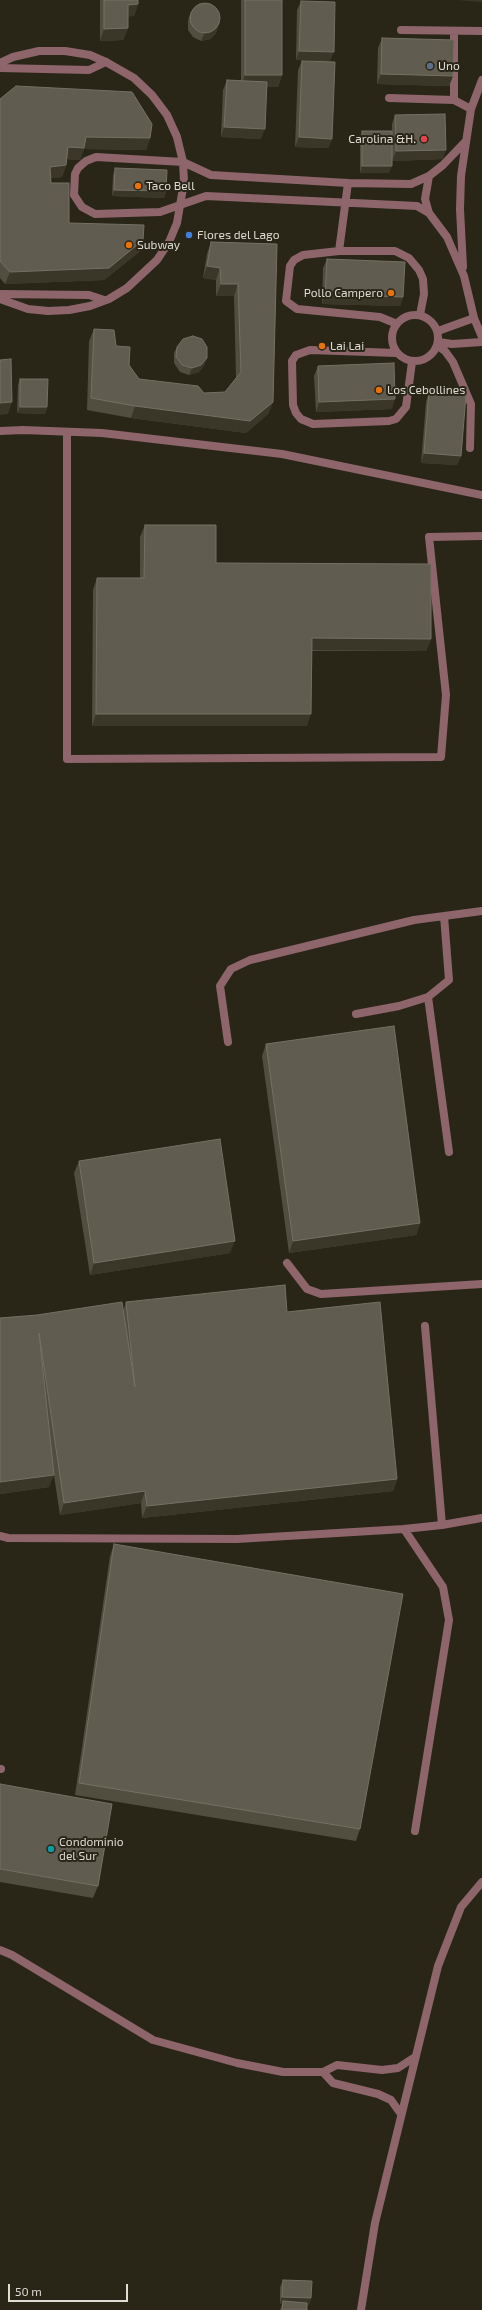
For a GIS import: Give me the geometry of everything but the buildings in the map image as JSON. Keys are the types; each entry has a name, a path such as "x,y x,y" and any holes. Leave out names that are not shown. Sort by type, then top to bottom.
{"street":[{"path":"401,30 482,31"},
{"path":"454,31 454,100"},
{"path":"0,63 13,57 39,51 65,51 90,56 106,62 134,78 152,95 167,115 177,137 183,162 182,203 177,223 157,260 127,288 104,300 69,310 48,311 28,309 0,300"},
{"path":"0,68 89,70 106,62"},
{"path":"482,80 471,109 465,142 460,209 464,276 474,318 482,337"},
{"path":"389,98 454,100 471,109"},
{"path":"464,276 447,237 429,214 417,206 347,204 206,196 182,203 160,212 95,214 82,208 74,195 75,174 82,164 91,158 143,158 183,162 211,175 348,183 411,184 429,176 455,154 465,142"},
{"path":"429,176 425,199 429,214"},
{"path":"338,252 347,204 348,183"},
{"path":"397,324 380,316 297,309 286,301 290,266 294,260 303,255 338,252 394,251 409,258 419,270 423,279 424,294 420,315"},
{"path":"0,294 89,295 104,300"},
{"path":"397,353 392,339 397,324 403,318 420,315 431,320 438,331 438,344 435,352 425,360 412,362 397,353 310,350 296,355 292,361 292,405 301,419 313,424 389,421 396,419 406,407 412,362"},
{"path":"438,331 474,318"},
{"path":"438,344 482,342"},
{"path":"438,344 453,362 471,404 470,448"},
{"path":"0,431 102,433 282,454 482,496"},
{"path":"67,432 67,759 441,757 446,694 429,537 482,536"},
{"path":"228,1042 220,986 231,970 250,960 414,920 482,911"},
{"path":"356,1014 399,1006 428,997 449,980 444,916"},
{"path":"428,997 449,1152"},
{"path":"287,1263 307,1289 321,1294 482,1284"},
{"path":"425,1326 442,1525"},
{"path":"0,1536 8,1538 238,1539 404,1529 442,1525 482,1518"},
{"path":"404,1529 443,1587 450,1620 415,1831"},
{"path":"361,2310 375,2223 415,2057 441,1959 461,1907 482,1882"},
{"path":"0,1950 12,1955 153,2040 245,2064 282,2072 323,2072 337,2065 382,2070 398,2068 415,2057"},
{"path":"323,2072 333,2083 378,2094 391,2100 401,2114"}],"place":[{"name":"Uno","path":"430,66"},
{"name":"Carolina &H.","path":"424,139"},
{"name":"Taco Bell","path":"138,186"},
{"name":"Flores del Lago","path":"189,235"},
{"name":"Subway","path":"129,245"},
{"name":"Pollo Campero","path":"391,293"},
{"name":"Lai Lai","path":"322,346"},
{"name":"Los Cebollines","path":"379,390"},
{"name":"Condominio del Sur","path":"51,1849"}]}
